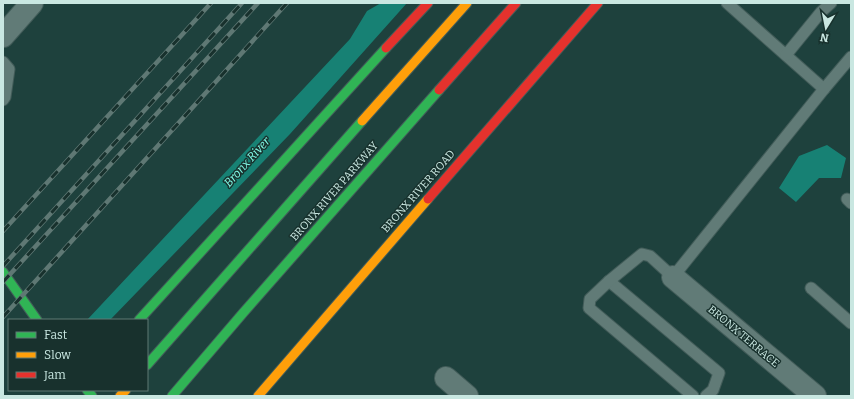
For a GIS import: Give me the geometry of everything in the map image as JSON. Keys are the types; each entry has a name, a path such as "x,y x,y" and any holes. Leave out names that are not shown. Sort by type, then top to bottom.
{"main road":[{"path":"140,319 296,146 428,3"},
{"path":"148,364 467,3"},
{"name":"BRONX RIVER PARKWAY","path":"172,396 243,313 516,3"},
{"name":"BRONX RIVER ROAD","path":"258,396 598,3"},
{"path":"3,272 36,319"}],"street":[{"path":"3,36 32,3"},
{"name":"BRONX TERRACE","path":"673,276 815,396"},
{"path":"446,378 467,396"}],"lane":[{"path":"727,3 824,89"},
{"path":"786,55 821,12 831,3"},
{"path":"693,396 589,308 590,299 610,280 642,254 650,256 673,276 851,57"},
{"path":"3,62 9,69 5,97 3,100"},
{"path":"610,280 719,373 713,390 706,396"},
{"path":"811,288 851,323"}],"water":[{"name":"Bronx River","path":"381,3 407,3 290,134 111,319 88,319 350,39 367,11"},
{"path":"827,145 846,158 841,178 819,178 796,202 779,188 799,156"}],"pier":[{"path":"47,391 79,391 77,396 50,396"}],"railway":[{"path":"3,231 211,3"},
{"path":"3,266 242,3"},
{"path":"3,282 258,3"},
{"path":"3,317 287,3"}],"traffic: fast":[{"path":"140,319 386,48"},
{"path":"172,396 439,90"},
{"path":"148,364 362,121"},
{"path":"3,272 36,319"},
{"path":"88,391 92,396"}],"traffic: slow":[{"path":"362,121 467,3"},
{"path":"258,396 428,199"},
{"path":"120,396 125,391"}],"traffic: jam":[{"path":"386,48 428,3"},
{"path":"439,90 516,3"},
{"path":"428,199 598,3"}]}
